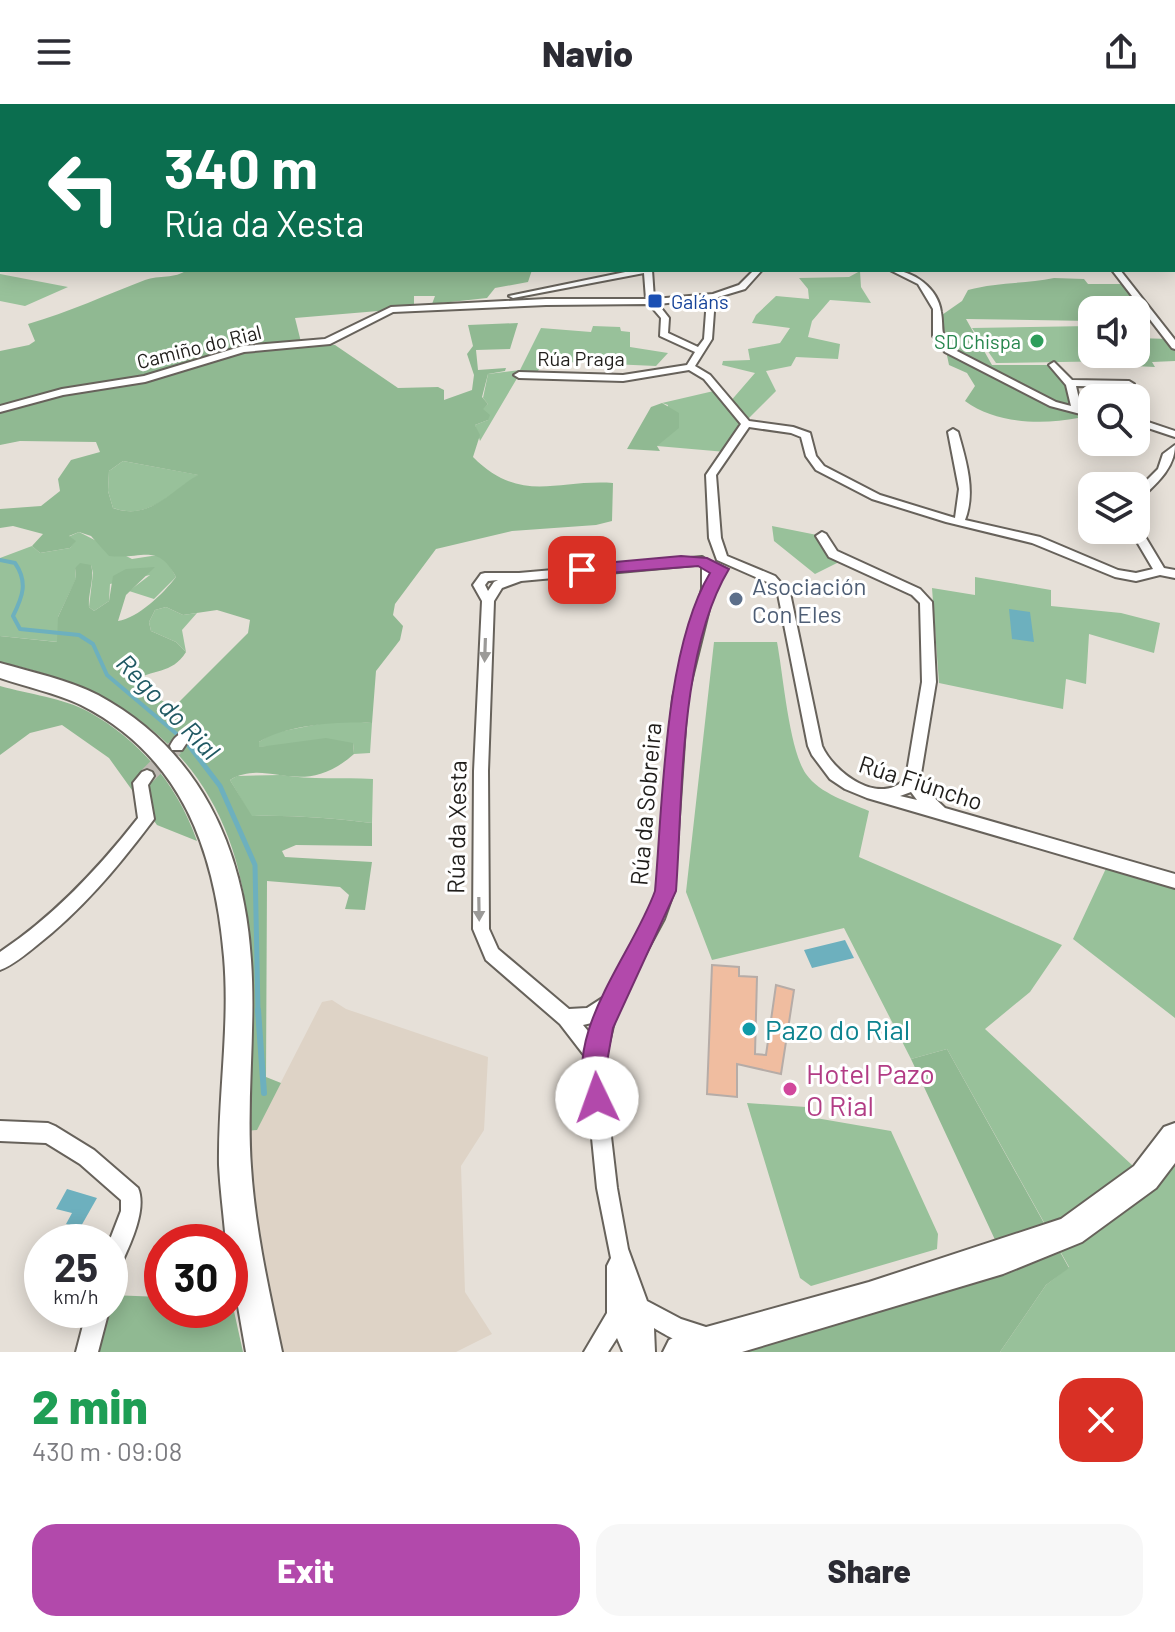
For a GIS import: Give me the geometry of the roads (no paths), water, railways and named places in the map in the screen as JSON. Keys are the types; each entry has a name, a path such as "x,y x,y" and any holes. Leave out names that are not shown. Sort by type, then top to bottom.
{"main road":[{"path":"0,670 87,699 122,720 172,764 186,783 222,864 238,959 235,1165 241,1232 258,1336 264,1352"},
{"path":"681,1352 1003,1257 1071,1231 1145,1177 1175,1138"}],"street":[{"path":"480,304 638,272"},
{"path":"648,272 648,293 665,318 663,334 700,351"},
{"path":"480,304 654,302 711,296 742,287 756,272"},
{"path":"898,272 921,282 937,309 937,336 948,350 1053,404 1077,411"},
{"path":"1118,272 1175,346"},
{"path":"711,296 708,339 690,367 707,377 746,424 798,431 806,435 811,456 820,468 876,497 1046,543 1115,573 1146,577 1160,571 1175,574"},
{"name":"Camiño do Rial","path":"0,409 62,392 145,379 243,349 327,342 391,310 480,304"},
{"path":"1054,365 1070,383 1077,411"},
{"name":"Rúa Praga","path":"519,375 623,378 690,367"},
{"path":"1070,383 1129,384"},
{"path":"713,562 715,538 711,475 746,424"},
{"path":"1150,426 1175,434"},
{"path":"953,432 960,458 964,504 959,521"},
{"path":"1150,483 1163,470 1167,456 1175,448"},
{"path":"822,536 833,554 916,592 926,602 929,682 912,791"},
{"path":"1144,544 1160,571"},
{"name":"Rúa Fiúncho","path":"713,562 749,570 775,582 785,597 813,738 822,761 844,782 880,796 912,791 943,814 1175,881"},
{"name":"Rúa da Xesta","path":"595,1054 566,1018 501,964 485,942 481,929 481,786 488,601 498,585 519,577 713,562"},
{"name":"Rúa da Sobreira","path":"635,1352 618,1316 618,1249 607,1188 595,1054 610,1003 658,914 666,891 680,698 713,562"},
{"path":"0,962 48,928 88,889 137,831 146,819 140,783 147,776"},
{"path":"566,1018 590,1016 610,1003"},
{"path":"0,1131 48,1133 87,1157 131,1195 131,1211 126,1224"},
{"name":"Rúa da Sobreira","path":"618,1249 640,1308 645,1333 644,1352"},
{"path":"595,1352 618,1316 627,1309 640,1308 676,1329 720,1341"},
{"path":"87,1352 93,1328"}],"water":[{"path":"1009,609 1030,612 1034,642 1012,639"},
{"path":"845,940 854,958 812,968 804,950"},
{"path":"67,1189 97,1198 82,1224 66,1224 72,1213 56,1209"}],"waterway":[{"name":"Rego do Rial","path":"0,560 15,563 22,576 21,595 13,616 20,629 79,635 93,644 107,675 185,741"},
{"name":"Rego do Rial","path":"184,739 220,786 255,865 258,1012"},
{"name":"Rego do Rial","path":"258,1010 264,1093"}],"tunnel":[{"path":"147,776 177,746"}],"place":[{"name":"Galáns","path":"655,301"},
{"name":"SD Chispa","path":"1037,341"},
{"name":"Asociación Con Eles","path":"736,599"},
{"name":"Pazo do Rial","path":"749,1029"},
{"name":"Hotel Pazo O Rial","path":"790,1089"}]}
